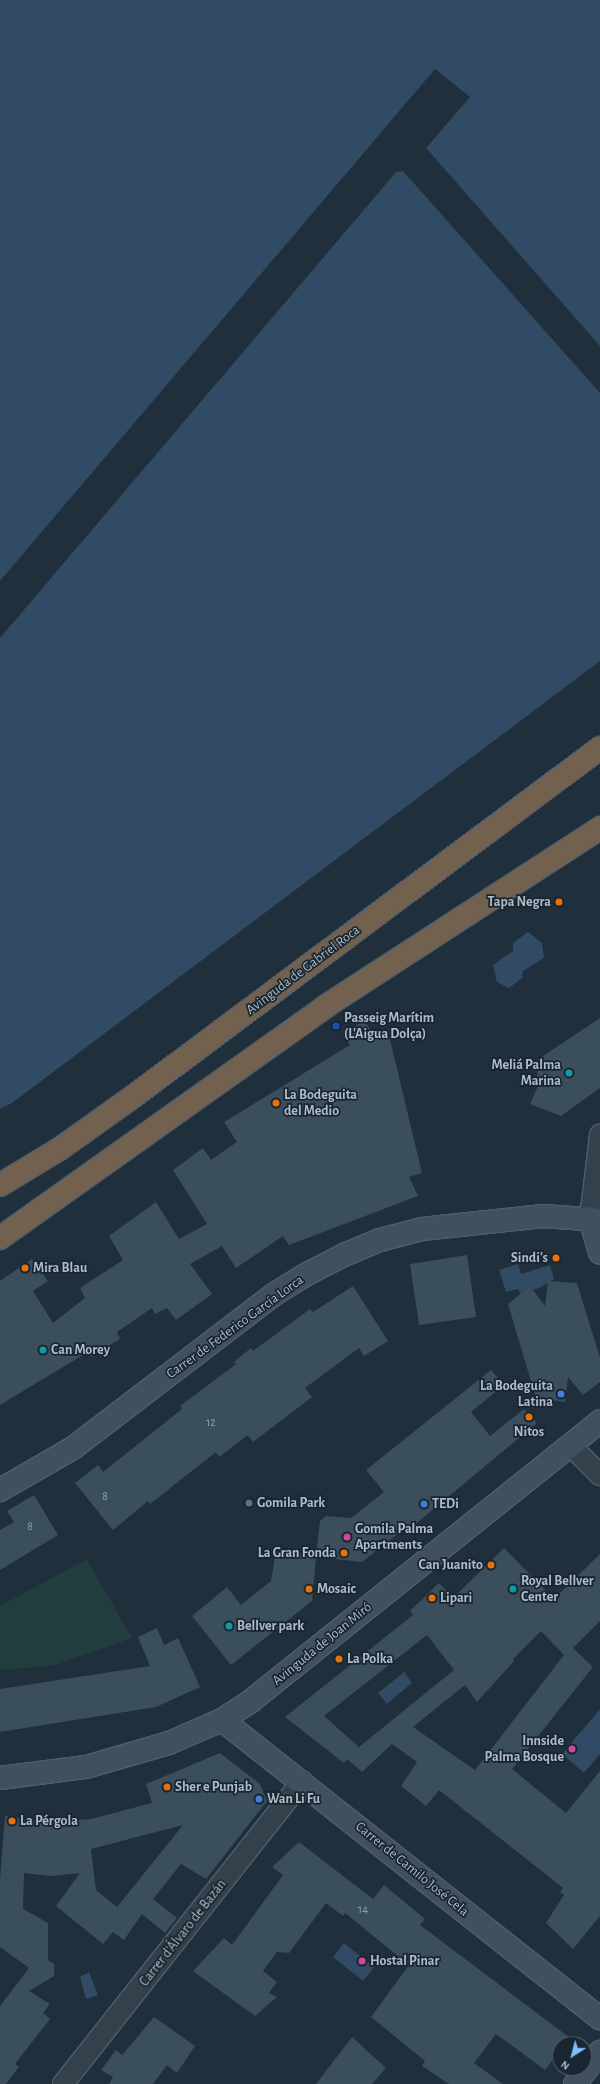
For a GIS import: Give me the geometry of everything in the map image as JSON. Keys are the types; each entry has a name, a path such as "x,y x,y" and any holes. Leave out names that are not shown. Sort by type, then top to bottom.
{"highway":[{"name":"Avinguda de Gabriel Roca","path":"0,1185 61,1148 134,1096 600,748"},
{"path":"0,1238 326,1006 600,828"}],"street":[{"path":"600,1135 595,1219 600,1253"},
{"name":"Carrer de Federico García Lorca","path":"0,1490 74,1448 273,1295 344,1255 380,1240 422,1229 543,1216 595,1219"},
{"name":"Avinguda de Joan Miró","path":"0,1778 52,1773 93,1765 170,1743 222,1720 251,1701 600,1422"},
{"path":"571,1446 598,1472"},
{"name":"Carrer de Camilo José Cela","path":"222,1720 302,1781 600,2019"},
{"name":"Carrer d'Álvaro de Bazán","path":"63,2084 302,1781"},
{"path":"575,2084 600,2052"}],"green space":[{"path":"87,1559 132,1638 53,1666 0,1670 0,1606"}],"water":[{"path":"0,0 600,0 600,346 426,148 470,97 435,69 0,581"},
{"path":"403,171 600,393 600,661 12,1103 0,1109 0,638 396,172"},
{"path":"528,932 542,943 544,958 523,971 522,978 509,988 497,982 493,965 513,951 513,943"},
{"path":"518,1264 521,1274 550,1265 554,1279 533,1290 530,1286 520,1294 518,1289 506,1292 499,1270"},
{"path":"404,1672 412,1683 387,1704 378,1693"},
{"path":"600,1709 600,1754 584,1773 562,1754"},
{"path":"344,1943 374,1967 363,1981 333,1957"},
{"path":"89,1972 98,1995 86,1999 80,1977"}],"building":[{"name":"Meliá Palma Marina","path":"600,1018 600,1088 561,1116 530,1104 538,1086 537,1060"},
{"path":"364,1020 374,1036 388,1031 422,1173 409,1177 418,1196 289,1245 283,1236 236,1268 222,1246 190,1264 212,1294 176,1320 167,1308 155,1314 152,1308 117,1332 120,1339 91,1357 88,1352 0,1405 0,1281 32,1259 48,1281 33,1291 53,1323 85,1298 80,1288 123,1260 109,1236 156,1202 179,1239 207,1224 173,1170 203,1148 211,1160 237,1142 224,1122 350,1045 343,1035"},
{"path":"467,1255 476,1317 419,1325 410,1264"},
{"path":"548,1281 577,1283 600,1358 600,1382 583,1395 568,1377 565,1402 536,1398 508,1304 530,1286 545,1306"},
{"path":"353,1286 388,1341 364,1356 359,1348 305,1388 312,1397 253,1442 248,1435 219,1457 216,1452 150,1504 148,1501 113,1530 75,1483 98,1465 103,1472 182,1409 180,1406 236,1364 234,1362 251,1348 253,1351 310,1309 313,1312"},
{"path":"491,1370 504,1385 471,1412 490,1436 524,1409 537,1423 412,1527 410,1524 362,1562 316,1557 312,1601 231,1665 192,1616 227,1587 241,1605 271,1581 275,1556 281,1551 316,1554 320,1521 326,1516 351,1518 384,1492 366,1470"},
{"path":"34,1495 58,1535 0,1570 0,1530 14,1522 7,1511"},
{"path":"504,1548 554,1599 600,1554 600,1621 573,1648 593,1667 512,1769 566,1813 600,1771 600,1916 573,1949 546,1923 564,1895 560,1892 563,1888 439,1790 426,1806 401,1786 417,1762 392,1744 362,1772 347,1759 344,1763 285,1717 413,1615 410,1611 439,1583 453,1598","holes":["541,1631 564,1655 475,1770 413,1727 465,1685 477,1702 514,1661 513,1659","427,1635 454,1670 359,1747 324,1716"]},
{"path":"157,1628 164,1645 178,1638 200,1687 156,1707 0,1732 0,1689 150,1666 138,1637"},
{"path":"220,1753 260,1784 267,1801 206,1879 181,1864 153,1899 177,1918 165,1933 142,1914 124,1940 113,1932 103,1944 56,1906 80,1873 50,1876 24,1873 23,1909 48,1923 48,1960 54,1964 54,1976 29,1991 50,2004 43,2013 50,2019 15,2064 19,2067 6,2084 0,2084 0,2006 29,1968 0,1947 0,1879 5,1816 43,1822 91,1819 152,1803 146,1784","holes":["183,1825 117,1907 96,1890 91,1849"]},
{"path":"299,1842 373,1899 384,1885 425,1919 420,1925 567,2036 552,2036 552,2061 545,2070 496,2034 474,2063 503,2084 449,2084 422,2066 425,2061 371,2017 409,1965 345,1913 343,1916 326,1903 289,1953 277,1952 263,1971 277,1982 269,1993 277,1997 255,2016 193,1971 224,1938 232,1945 283,1875 272,1867"},
{"path":"154,2017 195,2046 177,2073 167,2065 153,2084 109,2084 113,2077 101,2070 116,2050 122,2055"},
{"path":"352,2037 386,2068 372,2084 316,2084"}],"place":[{"name":"Tapa Negra","path":"559,902"},
{"name":"Passeig Marítim (L'Aigua Dolça)","path":"336,1026"},
{"name":"Meliá Palma Marina","path":"569,1073"},
{"name":"La Bodeguita del Medio","path":"276,1103"},
{"name":"Sindi's","path":"556,1258"},
{"name":"Mira Blau","path":"25,1268"},
{"name":"Can Morey","path":"43,1350"},
{"name":"La Bodeguita Latina","path":"561,1394"},
{"name":"Nitos","path":"529,1417"},
{"name":"Gomila Park","path":"249,1503"},
{"name":"TEDi","path":"424,1504"},
{"name":"Gomila Palma Apartments","path":"347,1537"},
{"name":"La Gran Fonda","path":"344,1553"},
{"name":"Can Juanito","path":"491,1565"},
{"name":"Mosaic","path":"309,1589"},
{"name":"Royal Bellver Center","path":"513,1589"},
{"name":"Lipari","path":"432,1598"},
{"name":"Bellver park","path":"229,1626"},
{"name":"La Polka","path":"339,1659"},
{"name":"Innside Palma Bosque","path":"572,1749"},
{"name":"Sher e Punjab","path":"167,1787"},
{"name":"Wan Li Fu","path":"259,1799"},
{"name":"La Pérgola","path":"12,1821"},
{"name":"Hostal Pinar","path":"362,1961"}]}
